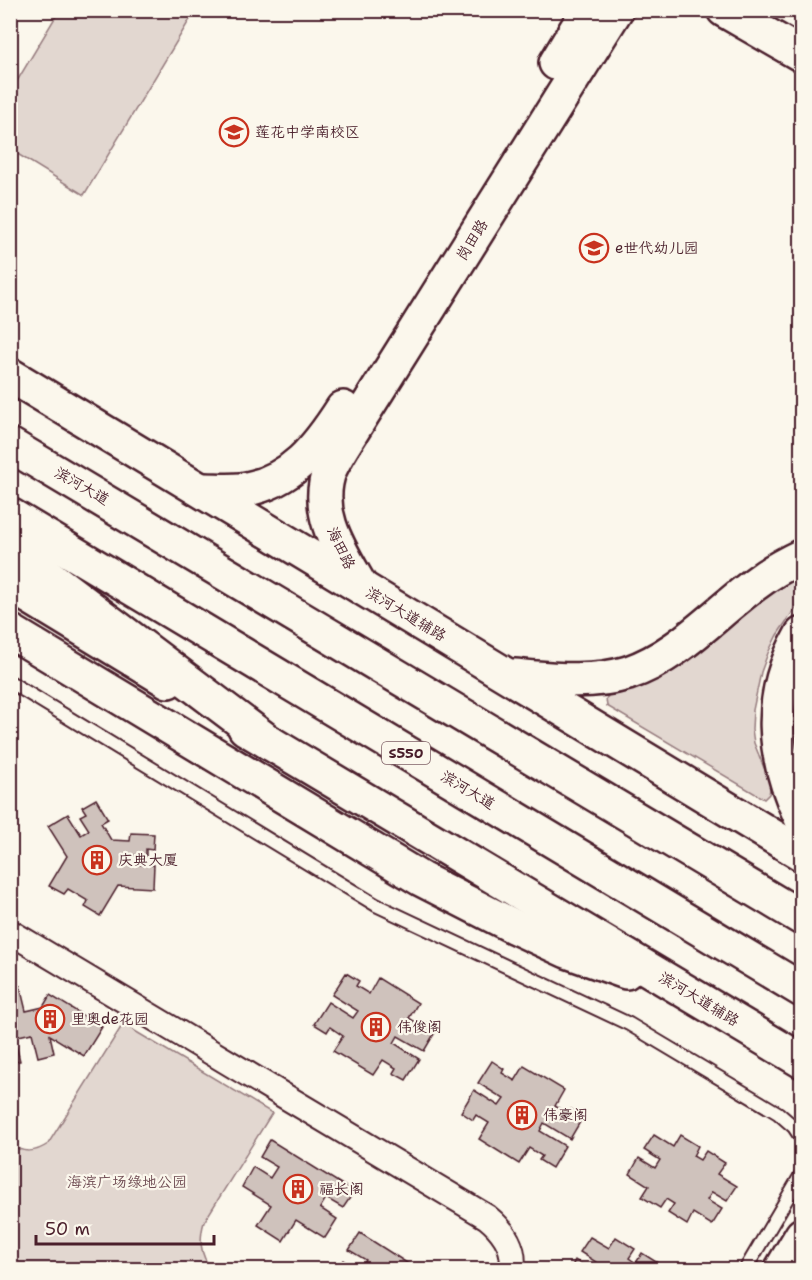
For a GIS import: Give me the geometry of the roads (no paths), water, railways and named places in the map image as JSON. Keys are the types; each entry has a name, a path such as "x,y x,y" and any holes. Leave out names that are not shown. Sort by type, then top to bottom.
{"main road":[{"name":"岗田路","path":"315,467 327,433 588,10"},
{"name":"岗田路","path":"315,467 358,421 616,10"},
{"path":"724,10 801,56"},
{"path":"767,10 801,29"},
{"name":"滨河大道辅路","path":"10,375 801,854"},
{"name":"滨河大道","path":"10,444 801,918"},
{"path":"203,490 241,490 315,467"},
{"name":"海田路","path":"315,467 336,543 361,587"},
{"name":"滨河大道","path":"10,515 801,990"},
{"path":"10,547 270,743"},
{"path":"506,675 550,679 593,679 627,673 657,660 681,645 755,584 801,556"},
{"name":"滨河大道辅路","path":"10,585 801,1060"},
{"path":"10,631 387,859 468,904 567,951 618,970 674,984"},
{"path":"801,634 790,654 779,687 776,723 780,760 788,792 801,820"},
{"path":"749,1029 801,1080"},
{"path":"781,1269 801,1235"}],"street":[{"path":"10,932 487,1217 501,1228 508,1242 514,1260 513,1269"}],"lane":[{"path":"10,682 376,905 629,1024 778,1113 794,1127 801,1139"},
{"path":"745,1269 801,1173"}],"place":[{"name":"莲花中学南校区","path":"234,132"},
{"name":"e世代幼儿园","path":"594,248"},
{"name":"庆典大厦","path":"97,860"},
{"name":"里奥de花园","path":"50,1019"},
{"name":"伟俊阁","path":"376,1027"},
{"name":"伟豪阁","path":"522,1115"},
{"name":"福长阁","path":"298,1189"}],"park label":[{"name":"海滨广场绿地公园","path":"127,1182"}]}
